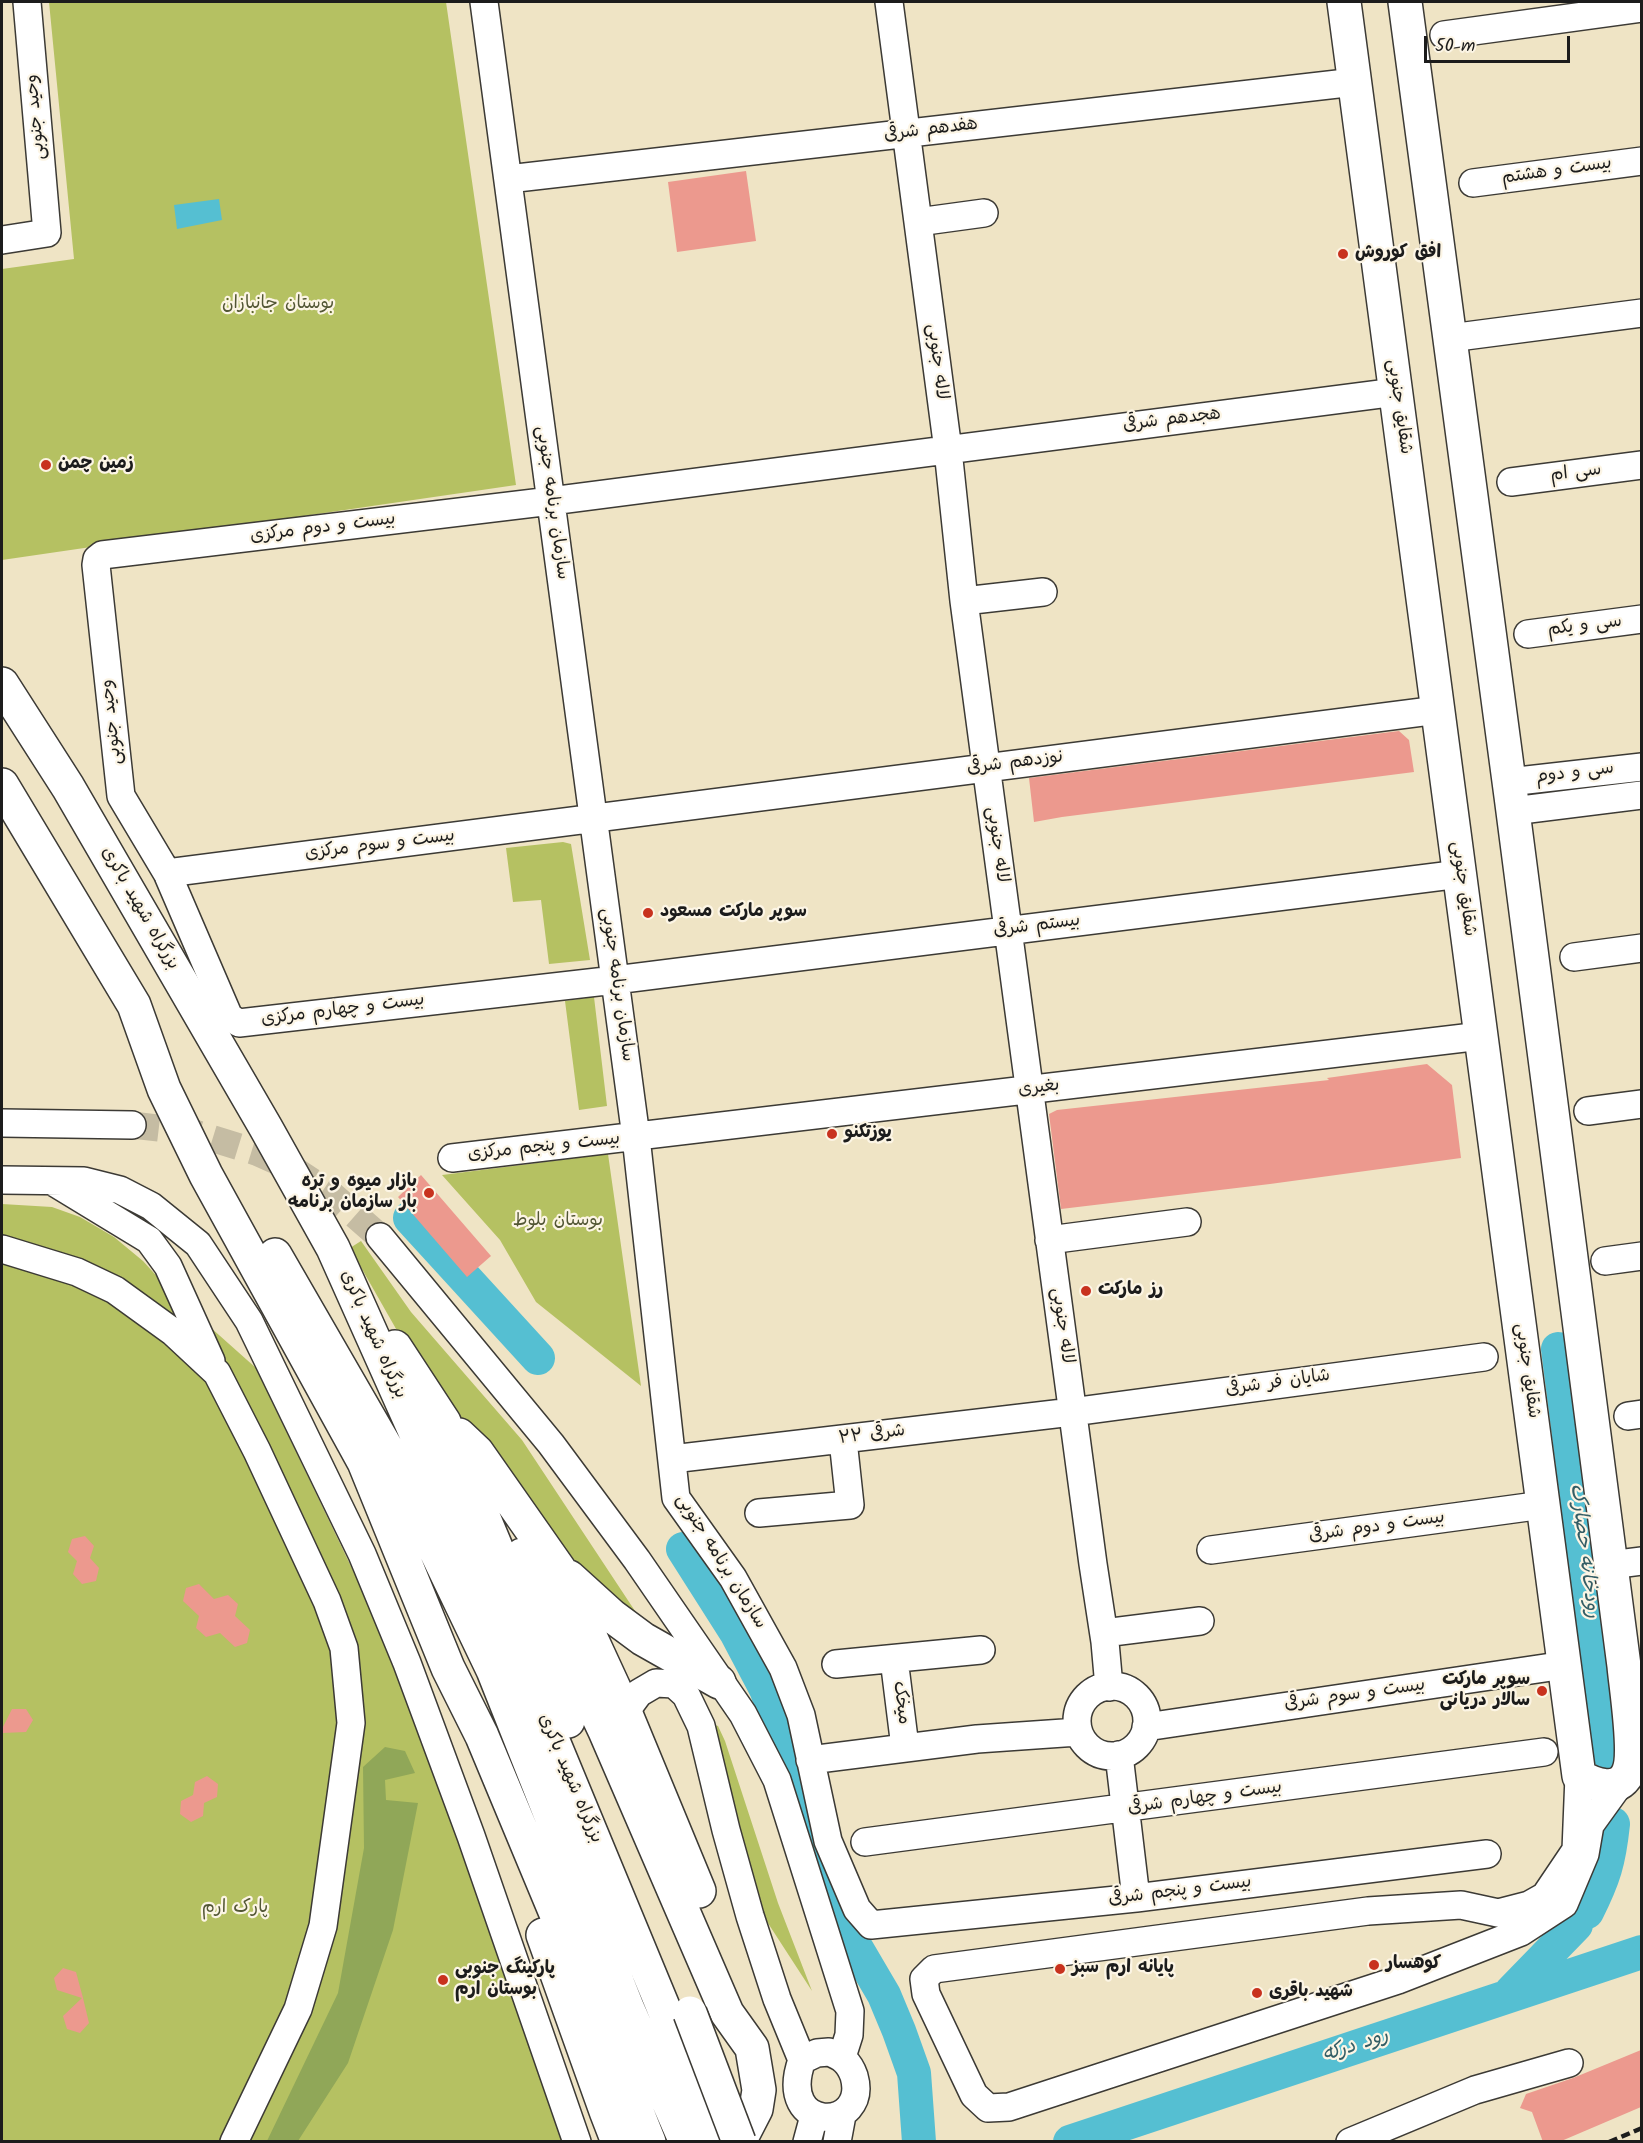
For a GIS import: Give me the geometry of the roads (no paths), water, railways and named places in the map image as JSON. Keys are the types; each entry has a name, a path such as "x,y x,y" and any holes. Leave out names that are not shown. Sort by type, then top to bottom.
{"main road":[{"name":"شقایق جنوبی","path":"1344,2 1580,1776"},
{"path":"1406,2 1450,338 1522,795 1626,1563 1624,1666 1631,1772 1610,1786 1594,1785 1580,1776"},
{"name":"بزرگراه شهید باکری","path":"2,684 68,787 266,1128 342,1268 680,2018"},
{"path":"2,785 134,1005 387,1449 493,1670 614,2013 649,2142"},
{"path":"134,1005 164,1089 206,1175 364,1462 448,1668 614,2013 686,2142"},
{"path":"342,1268 444,1422 496,1516 518,1546 605,1731 727,2013 752,2048"},
{"path":"444,1422 477,1452 559,1569 625,1712 751,2018 752,2048 759,2090 756,2109 739,2142"},
{"path":"444,1422 680,2018 739,2142"},
{"path":"559,1569 643,1640 719,1682"},
{"path":"448,1668 461,1721 536,1914 618,2142"},
{"path":"680,2018 719,2142"}],"street":[{"name":"وحید جنوبی","path":"2,240 47,233 27,2"},
{"name":"سازمان برنامه جنوبی","path":"484,2 636,1137 676,1498 733,1578 783,1668 801,1715 828,1841 856,1909 871,1925"},
{"name":"لاله جنوبی","path":"889,2 948,450 964,602 1072,1412 1104,1633 1109,1687"},
{"path":"1444,35 1641,8"},
{"name":"هفدهم شرقی","path":"508,179 1354,82"},
{"name":"بیست و هشتم","path":"1473,183 1641,161"},
{"path":"918,222 984,213"},
{"path":"1450,338 1641,313"},
{"name":"هجدهم شرقی","path":"551,501 1396,392"},
{"name":"سی ام","path":"1511,482 1641,465"},
{"name":"بیست و دوم مرکزی","path":"97,559 102,555 551,501"},
{"name":"وحید جنوبی","path":"97,559 121,796 167,873"},
{"path":"964,602 1043,592"},
{"name":"سی و یکم","path":"1528,634 1641,619"},
{"name":"نوزدهم شرقی","path":"593,819 1438,710"},
{"name":"سی و دوم","path":"1522,795 1641,767"},
{"name":"سی و دوم","path":"1522,795 1641,795"},
{"name":"بیست و سوم مرکزی","path":"167,873 593,819"},
{"name":"بیست و چهارم مرکزی","path":"167,873 228,1017 239,1023 615,980"},
{"name":"بیستم شرقی","path":"615,980 1460,874"},
{"path":"1574,957 1641,948"},
{"name":"بغیری","path":"636,1137 1481,1036"},
{"path":"1588,1111 1641,1104"},
{"path":"2,1123 132,1125"},
{"name":"بیست و پنجم مرکزی","path":"452,1158 636,1137"},
{"path":"2,1180 84,1181 120,1190 151,1206 198,1244 249,1321 363,1554 407,1663 471,1836 577,2142"},
{"path":"52,1181 122,1222 149,1240 160,1253 217,1373 257,1450 327,1601 344,1648 351,1723 322,1926 298,2009 234,2142"},
{"path":"1049,1240 1187,1222"},
{"path":"380,1237 551,1444 637,1560 743,1714 777,1780 850,2011 849,2035 842,2057"},
{"path":"2,1249 77,1272 115,1290 173,1332 217,1373"},
{"path":"1605,1261 1641,1256"},
{"name":"شایان فر شرقی","path":"1072,1412 1484,1357"},
{"name":"۲۲ شرقی","path":"672,1459 1072,1412"},
{"path":"759,1513 850,1505 843,1440"},
{"name":"بیست و دوم شرقی","path":"1211,1550 1544,1505"},
{"path":"1104,1633 1200,1621"},
{"name":"میخک","path":"836,1664 981,1650"},
{"name":"میخک","path":"894,1659 905,1747"},
{"name":"بیست و سوم شرقی","path":"1146,1727 1565,1665"},
{"path":"625,1712 639,1693 656,1683 674,1684 686,1695 701,1725 726,1830 750,1916 777,1999 802,2060 796,2076 796,2090 810,2129 828,2119 842,2115"},
{"path":"1109,1687 1129,1691 1143,1706 1146,1727 1137,1745 1129,1752 1109,1756 1099,1754 1090,1749 1078,1732 1078,1711 1090,1694 1109,1687"},
{"path":"810,1760 977,1739 1078,1732"},
{"name":"بیست و چهارم شرقی","path":"865,1842 1544,1752"},
{"path":"1119,1755 1136,1898"},
{"path":"1580,1776 1576,1850 1545,1896 1529,1905 1498,1913 1461,1905 1368,1911 934,1969 924,1979 926,1994 974,2095 988,2108 1009,2108 1398,1980 1521,1932 1564,1904 1585,1854 1590,1825 1631,1772"},
{"name":"بیست و پنجم شرقی","path":"871,1925 1136,1898 1487,1854"},
{"path":"802,2060 817,2053 829,2052 842,2057 849,2064 856,2086 852,2102 842,2115 837,2142"},
{"path":"1350,2142 1475,2090 1569,2063"},
{"path":"213,2142 246,2113"}],"water":[{"path":"219,199 222,220 177,229 174,205"}],"waterway":[{"path":"410,1218 538,1358"},
{"name":"رودخانه حصارک","path":"1558,1349 1609,1754"},
{"path":"683,1549 737,1634 766,1689 791,1755 817,1868 830,1903 884,1995 914,2073 919,2142"},
{"name":"رودخانه حصارک","path":"1587,1912 1605,1870 1613,1824"},
{"name":"رودخانه حصارک","path":"1511,1992 1576,1925"},
{"name":"رود درکه","path":"1070,2142 1642,1952"}],"tunnel":[{"path":"132,1125 191,1132 256,1152 290,1167 331,1194 380,1237"}],"railway":[{"path":"1609,2142 1642,2128"}],"place":[{"name":"افق کوروش","path":"1343,254"},
{"name":"زمین چمن","path":"46,465"},
{"name":"سوپر مارکت مسعود","path":"648,913"},
{"name":"یوزتکنو","path":"832,1134"},
{"name":"بازار میوه و تره بار سازمان برنامه","path":"429,1193"},
{"name":"رز مارکت","path":"1086,1291"},
{"name":"سوپر مارکت سالار دریانی","path":"1542,1691"},
{"name":"کوهسار","path":"1374,1965"},
{"name":"پایانه ارم سبز","path":"1060,1969"},
{"name":"پارکینگ جنوبی بوستان ارم","path":"443,1980"},
{"name":"شهید باقری","path":"1257,1993"}],"park label":[{"name":"بوستان جانبازان","path":"278,305"},
{"name":"بوستان بلوط","path":"558,1222"},
{"name":"پارک ارم","path":"235,1909"}]}
